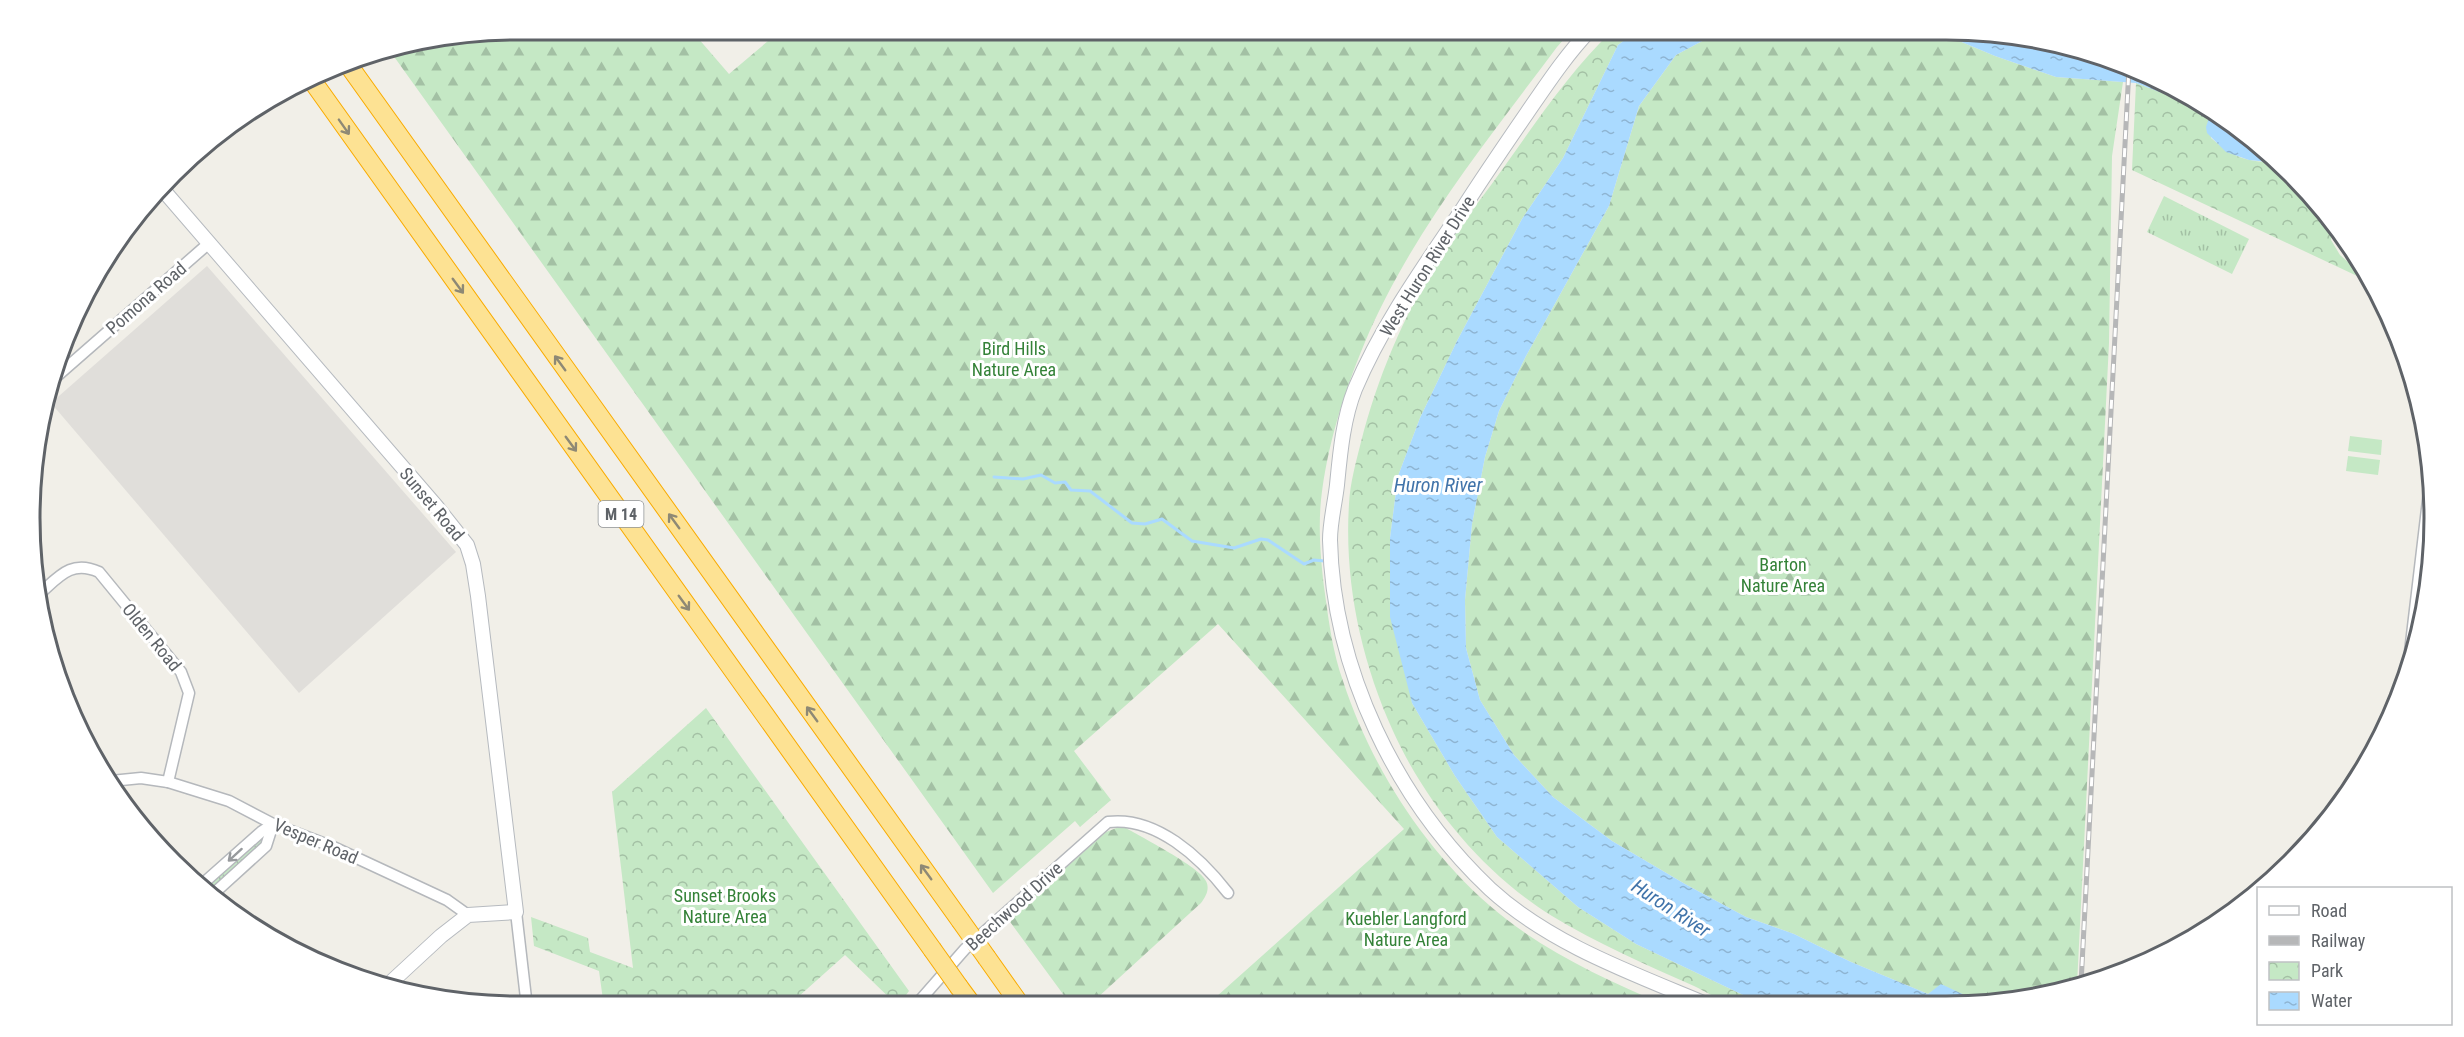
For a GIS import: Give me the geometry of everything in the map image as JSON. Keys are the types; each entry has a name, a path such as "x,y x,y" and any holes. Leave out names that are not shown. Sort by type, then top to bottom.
{"highway":[{"name":"M 14","path":"353,71 1014,996"},
{"name":"M 14","path":"316,86 966,996"}],"street":[{"name":"West Huron River Drive","path":"1582,40 1554,73 1393,313 1354,391 1341,445 1330,538 1336,603 1344,644 1361,696 1381,739 1420,808 1468,865 1491,890 1531,920 1630,972 1687,996"},
{"name":"Sunset Road","path":"167,195 436,506 467,545 473,564 478,597 526,996"},
{"name":"Pomona Road","path":"65,369 208,243"},
{"path":"2417,595 2422,554"},
{"name":"Olden Road","path":"46,588 74,567 88,567 99,572 181,672 189,693 168,782"},
{"name":"Vesper Road","path":"119,780 141,778 168,782 229,801 273,824 331,846 447,900 468,915"},
{"name":"Beechwood Drive","path":"924,996 965,949 1098,828 1108,822 1122,820 1147,827 1190,852 1228,893"},
{"path":"207,881 273,824"},
{"path":"218,890 266,846 273,824"},
{"path":"394,980 441,936 468,915 516,912"}],"shaded area":[{"path":"207,266 456,552 299,693 54,407 56,398"}],"green space":[{"name":"Bird Hills Nature Area","path":"518,40 700,40 729,74 769,40 1563,40 1452,189 1405,263 1365,342 1343,400 1327,460 1320,512 1322,571 1334,649 1355,713 1384,774 1421,831 1465,882 1508,921 1550,949 1645,996 1217,996 1404,829 1218,624 1074,751 1111,800 1080,827 1075,821 993,893 394,57 456,45"},
{"path":"1603,40 1625,40 1618,45 1563,158 1522,219 1457,341 1420,418 1398,476 1390,538 1412,703 1455,776 1497,837 1578,907 1636,944 1745,996 1714,996 1586,935 1527,899 1481,858 1440,811 1422,785 1393,731 1372,677 1352,591 1348,533 1352,480 1367,418 1392,349 1413,304 1459,228 1567,81"},
{"name":"Barton Nature Area","path":"1704,40 1946,40 1959,41 2056,77 2123,82 2112,156 2109,343 2077,977 2039,987 1977,995 1964,995 1942,985 1928,994 1851,962 1794,934 1746,917 1612,841 1553,797 1514,755 1480,700 1466,648 1465,600 1472,524 1485,457 1499,411 1526,356 1609,206 1639,106 1676,55"},
{"path":"2136,83 2163,93 2210,121 2211,138 2234,155 2264,162 2305,203 2331,237 2340,255 2349,263 2356,276 2132,170"},
{"path":"2164,196 2249,239 2232,274 2147,232"},
{"path":"2350,436 2382,440 2381,455 2348,451"},
{"path":"2348,456 2380,460 2378,475 2346,471"},
{"name":"Sunset Brooks Nature Area","path":"706,708 909,991 905,996 888,996 845,955 799,996 602,996 599,971 534,946 531,917 588,938 590,952 633,968 612,792"},
{"path":"1119,827 1126,828 1169,853 1201,875 1206,881 1207,892 1201,903 1099,996 1064,996 1008,919 1106,832"},
{"path":"263,836 268,837 214,887 210,884"}],"water":[{"name":"Huron River","path":"1625,40 1704,40 1676,55 1639,106 1609,206 1526,356 1499,411 1485,457 1472,524 1465,600 1466,648 1480,700 1514,755 1553,797 1612,841 1746,917 1794,934 1851,962 1928,994 1941,984 1965,995 1745,996 1636,944 1578,907 1497,837 1455,776 1412,703 1390,617 1390,538 1398,476 1420,418 1457,341 1522,219 1563,158 1618,45"},
{"path":"1959,41 2008,45 2069,57 2128,77 2163,93 2136,83 2056,77"},
{"path":"2208,120 2264,162 2249,160 2226,152 2207,133"}],"waterway":[{"path":"994,477 1023,479 1041,475 1055,483 1065,482 1071,490 1090,491 1132,523 1145,524 1162,519 1192,541 1234,548 1261,539 1268,540 1304,564 1314,560 1324,561"}],"railway":[{"path":"2081,976 2129,77"}],"park label":[{"name":"Kuebler Langford Nature Area","path":"1406,928"}]}
